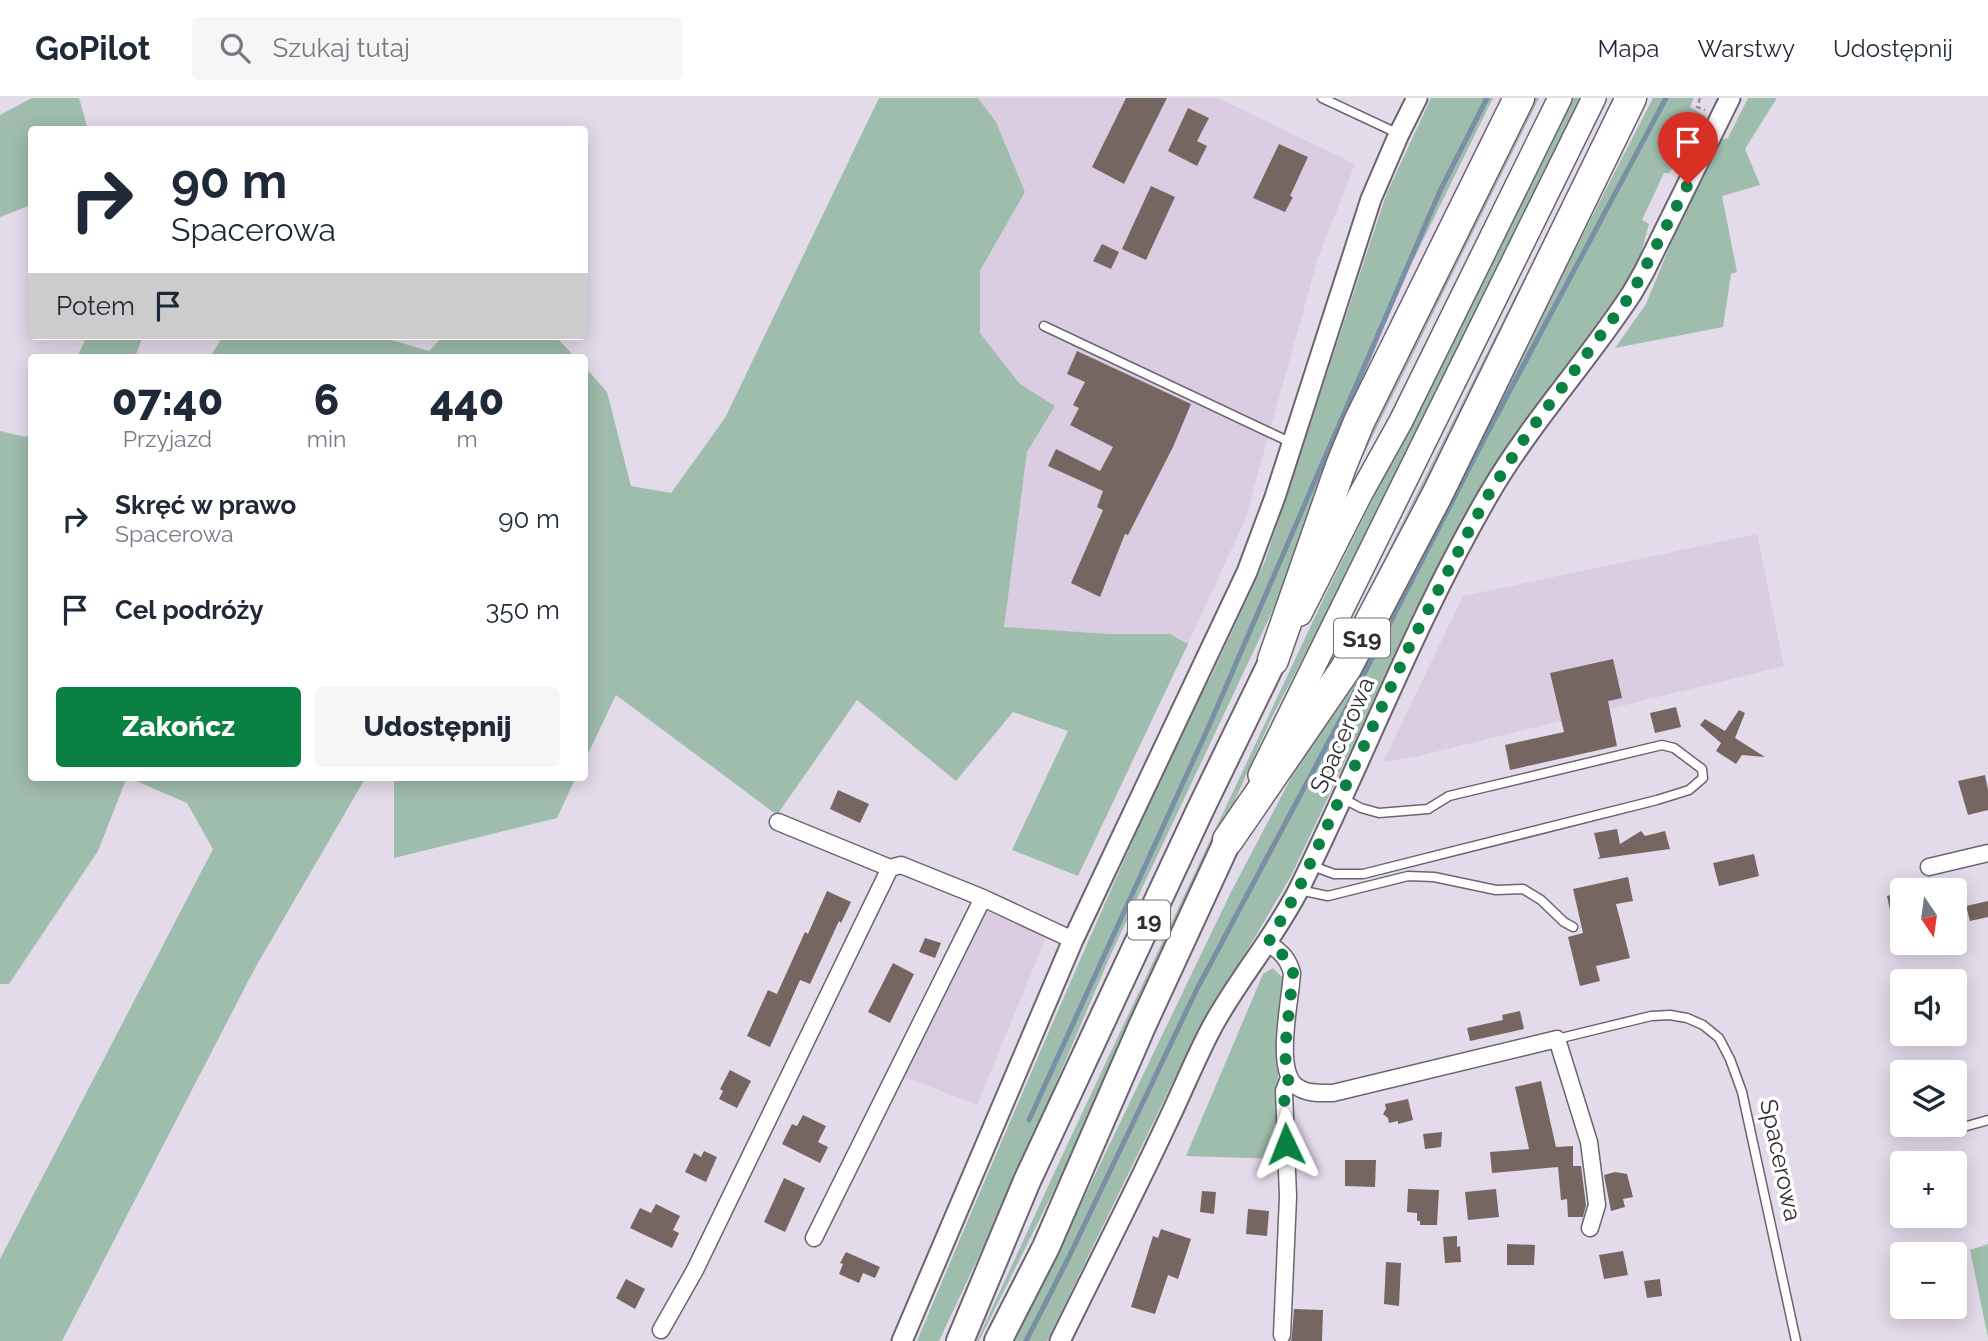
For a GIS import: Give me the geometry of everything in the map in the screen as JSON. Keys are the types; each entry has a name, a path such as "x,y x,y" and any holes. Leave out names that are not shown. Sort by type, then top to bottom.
{"highway":[{"path":"1273,660 1295,592 1354,433 1518,98"},
{"name":"S19","path":"1228,841 1346,668 1437,495 1631,98"},
{"name":"19","path":"960,1341 1027,1181 1273,660"},
{"name":"19","path":"998,1341 1046,1247 1143,1024 1228,841"}],"main road":[{"path":"1273,660 1310,597 1360,495 1401,421 1560,98"},
{"path":"1228,841 1594,98"}],"street":[{"path":"902,1341 1073,940 1247,572 1275,498 1371,199 1417,98"},
{"name":"Spacerowa","path":"1060,1341 1206,1038 1268,943 1298,890 1416,631 1473,523 1526,436 1632,293 1730,98"},
{"path":"778,822 890,868 901,866 983,898 1073,940"},
{"path":"1929,867 1988,853"},
{"path":"661,1330 695,1270 890,868"},
{"path":"814,1238 983,898"},
{"path":"1268,943 1284,954 1293,973 1285,1049 1289,1078 1284,1091 1288,1196 1282,1335"},
{"path":"1557,1040 1589,1142 1597,1205 1590,1228"},
{"name":"Spacerowa","path":"1289,1078 1300,1089 1317,1094 1333,1093 1557,1040"}],"lane":[{"path":"1328,99 1399,134"},
{"path":"1044,326 1292,443"},
{"path":"1310,865 1334,874 1363,874 1657,800 1689,790 1703,778 1702,769 1674,748 1662,745 1449,796 1428,809 1379,813 1341,798"},
{"path":"1298,890 1328,896 1408,876 1434,877 1496,890 1523,889 1541,900 1573,927"},
{"name":"Spacerowa","path":"1557,1040 1651,1016 1670,1015 1703,1025 1719,1038 1742,1092 1796,1341"},
{"path":"1967,1126 1988,1121"}],"path":[{"path":"1697,107 1700,98"}],"shaded area":[{"path":"978,98 1218,98 1355,164 1318,258 1245,520 1188,644 1169,634 1110,634 1003,627 1027,452 1055,406 1020,384 980,333 980,272 1025,192 996,122"},
{"path":"1757,534 1784,666 1414,757 1383,762 1463,596"},
{"path":"975,907 1047,935 977,1105 900,1075"}],"green space":[{"path":"32,98 79,98 87,126 28,126 28,206 0,217 0,115"},
{"path":"879,98 978,98 996,122 1025,192 980,271 980,333 1020,384 1055,406 1027,452 1004,627 1110,634 1170,634 1188,644 1078,876 1012,850 1068,731 1013,712 956,781 857,700 777,815 616,695 588,754 588,370 607,392 631,486 671,493 725,418"},
{"path":"1431,98 1493,98 1400,287 1340,436 1289,576 1111,954 1015,1179 939,1341 917,1341 1131,845 1205,681 1209,681 1265,561 1386,195"},
{"path":"1528,98 1539,98 1353,476 1381,398"},
{"path":"1570,98 1584,98 1271,719 1149,994 1079,1140 977,1341 1322,602"},
{"path":"1614,98 1623,98 1324,686 1366,596"},
{"path":"1653,98 1694,98 1690,107 1706,116 1669,173 1664,173 1642,220 1649,224 1640,257 1625,286 1503,452 1401,643 1291,876 1189,1049 1047,1341 1015,1341 1231,892 1291,778 1377,634"},
{"path":"1748,98 1777,98 1745,149 1760,185 1722,196 1737,272 1731,274 1723,327 1615,348 1646,304 1672,241 1720,140 1728,138"},
{"path":"85,340 141,340 136,354 78,354"},
{"path":"221,340 392,340 429,351 439,340 559,340 572,354 212,354"},
{"path":"0,431 26,437 28,434 28,781 125,781 98,851 9,984 0,984"},
{"path":"136,781 364,781 255,968 62,1341 0,1341 0,1259 213,849 187,803"},
{"path":"394,781 574,781 557,818 394,858"},
{"path":"1273,968 1283,978 1276,1159 1186,1156 1263,974"},
{"path":"1988,1244 1988,1338 1970,1250"}],"building":[{"path":"1126,98 1167,98 1124,184 1092,167"},
{"path":"1188,108 1209,118 1197,141 1207,146 1197,166 1168,151"},
{"path":"1279,144 1308,157 1285,212 1253,198"},
{"path":"1151,186 1175,197 1146,260 1122,249"},
{"path":"1102,244 1119,252 1111,269 1093,261"},
{"path":"1077,351 1191,404 1173,447 1128,535 1125,534 1100,597 1071,583 1103,510 1097,507 1103,491 1048,466 1056,449 1100,471 1113,447 1070,425 1079,408 1073,405 1085,382 1067,374"},
{"path":"1613,659 1622,698 1608,701 1617,746 1510,770 1505,745 1564,732 1550,673"},
{"path":"1676,707 1681,727 1655,733 1650,713"},
{"path":"1739,710 1745,713 1735,738 1765,757 1742,755 1736,764 1716,751 1721,743 1700,725 1705,719 1725,731"},
{"path":"1985,775 1988,810 1968,815 1958,781"},
{"path":"838,790 869,804 860,823 830,809"},
{"path":"1617,829 1620,844 1641,831 1645,836 1665,831 1670,849 1597,859 1600,857 1594,833"},
{"path":"1754,854 1759,876 1719,886 1713,863"},
{"path":"1628,877 1633,901 1616,904 1630,958 1596,966 1600,981 1580,986 1568,937 1583,933 1573,889"},
{"path":"827,891 851,902 841,923 839,921 810,984 800,980 770,1047 747,1036 768,990 777,994"},
{"path":"1988,901 1988,917 1970,921 1967,906"},
{"path":"925,938 941,943 935,958 919,952"},
{"path":"893,963 914,974 890,1023 868,1012"},
{"path":"1520,1011 1524,1029 1470,1041 1467,1028 1503,1020 1502,1015"},
{"path":"730,1070 751,1081 737,1108 719,1099 723,1091 720,1089"},
{"path":"1541,1081 1556,1147 1573,1146 1573,1166 1581,1166 1586,1205 1583,1217 1568,1217 1567,1199 1561,1200 1558,1167 1492,1173 1490,1152 1529,1149 1515,1087"},
{"path":"1408,1099 1413,1120 1398,1124 1398,1121 1389,1123 1383,1114 1385,1104"},
{"path":"803,1115 826,1126 818,1142 828,1147 820,1163 782,1144 792,1124 797,1126"},
{"path":"1442,1132 1441,1147 1425,1149 1423,1134"},
{"path":"704,1151 717,1157 706,1182 685,1172 694,1153 701,1157"},
{"path":"1345,1160 1376,1160 1375,1187 1345,1186"},
{"path":"1615,1172 1627,1174 1633,1197 1623,1199 1625,1207 1611,1211 1604,1175"},
{"path":"784,1178 805,1188 785,1232 764,1222"},
{"path":"1408,1189 1439,1190 1437,1225 1420,1225 1417,1213 1407,1212"},
{"path":"1496,1189 1499,1217 1468,1220 1465,1192"},
{"path":"1202,1191 1216,1192 1214,1214 1200,1212"},
{"path":"656,1204 680,1216 673,1230 679,1233 672,1248 630,1228 640,1208 651,1213"},
{"path":"1248,1209 1269,1211 1267,1236 1246,1234"},
{"path":"1161,1229 1191,1239 1178,1279 1168,1275 1155,1314 1131,1307 1153,1236 1158,1238"},
{"path":"1457,1236 1461,1262 1445,1263 1443,1237"},
{"path":"1507,1244 1535,1245 1534,1265 1507,1265"},
{"path":"1623,1251 1628,1275 1604,1279 1599,1255"},
{"path":"846,1252 880,1267 875,1278 863,1273 859,1283 839,1274 843,1264 840,1263"},
{"path":"1386,1262 1401,1263 1399,1306 1384,1304"},
{"path":"626,1279 645,1289 635,1309 616,1298"},
{"path":"1660,1279 1662,1296 1647,1298 1644,1281"},
{"path":"1294,1309 1323,1310 1322,1341 1291,1341"}],"waterway":[{"path":"1029,1120 1209,726 1440,191 1487,98"},
{"path":"1026,1341 1197,989 1344,713 1483,441 1666,98"}],"route":[{"path":"1286,1144 1284,1091 1289,1078 1285,1049 1293,973 1284,954 1268,943 1298,890 1434,596 1490,492 1526,436 1632,293 1688,184"}]}
